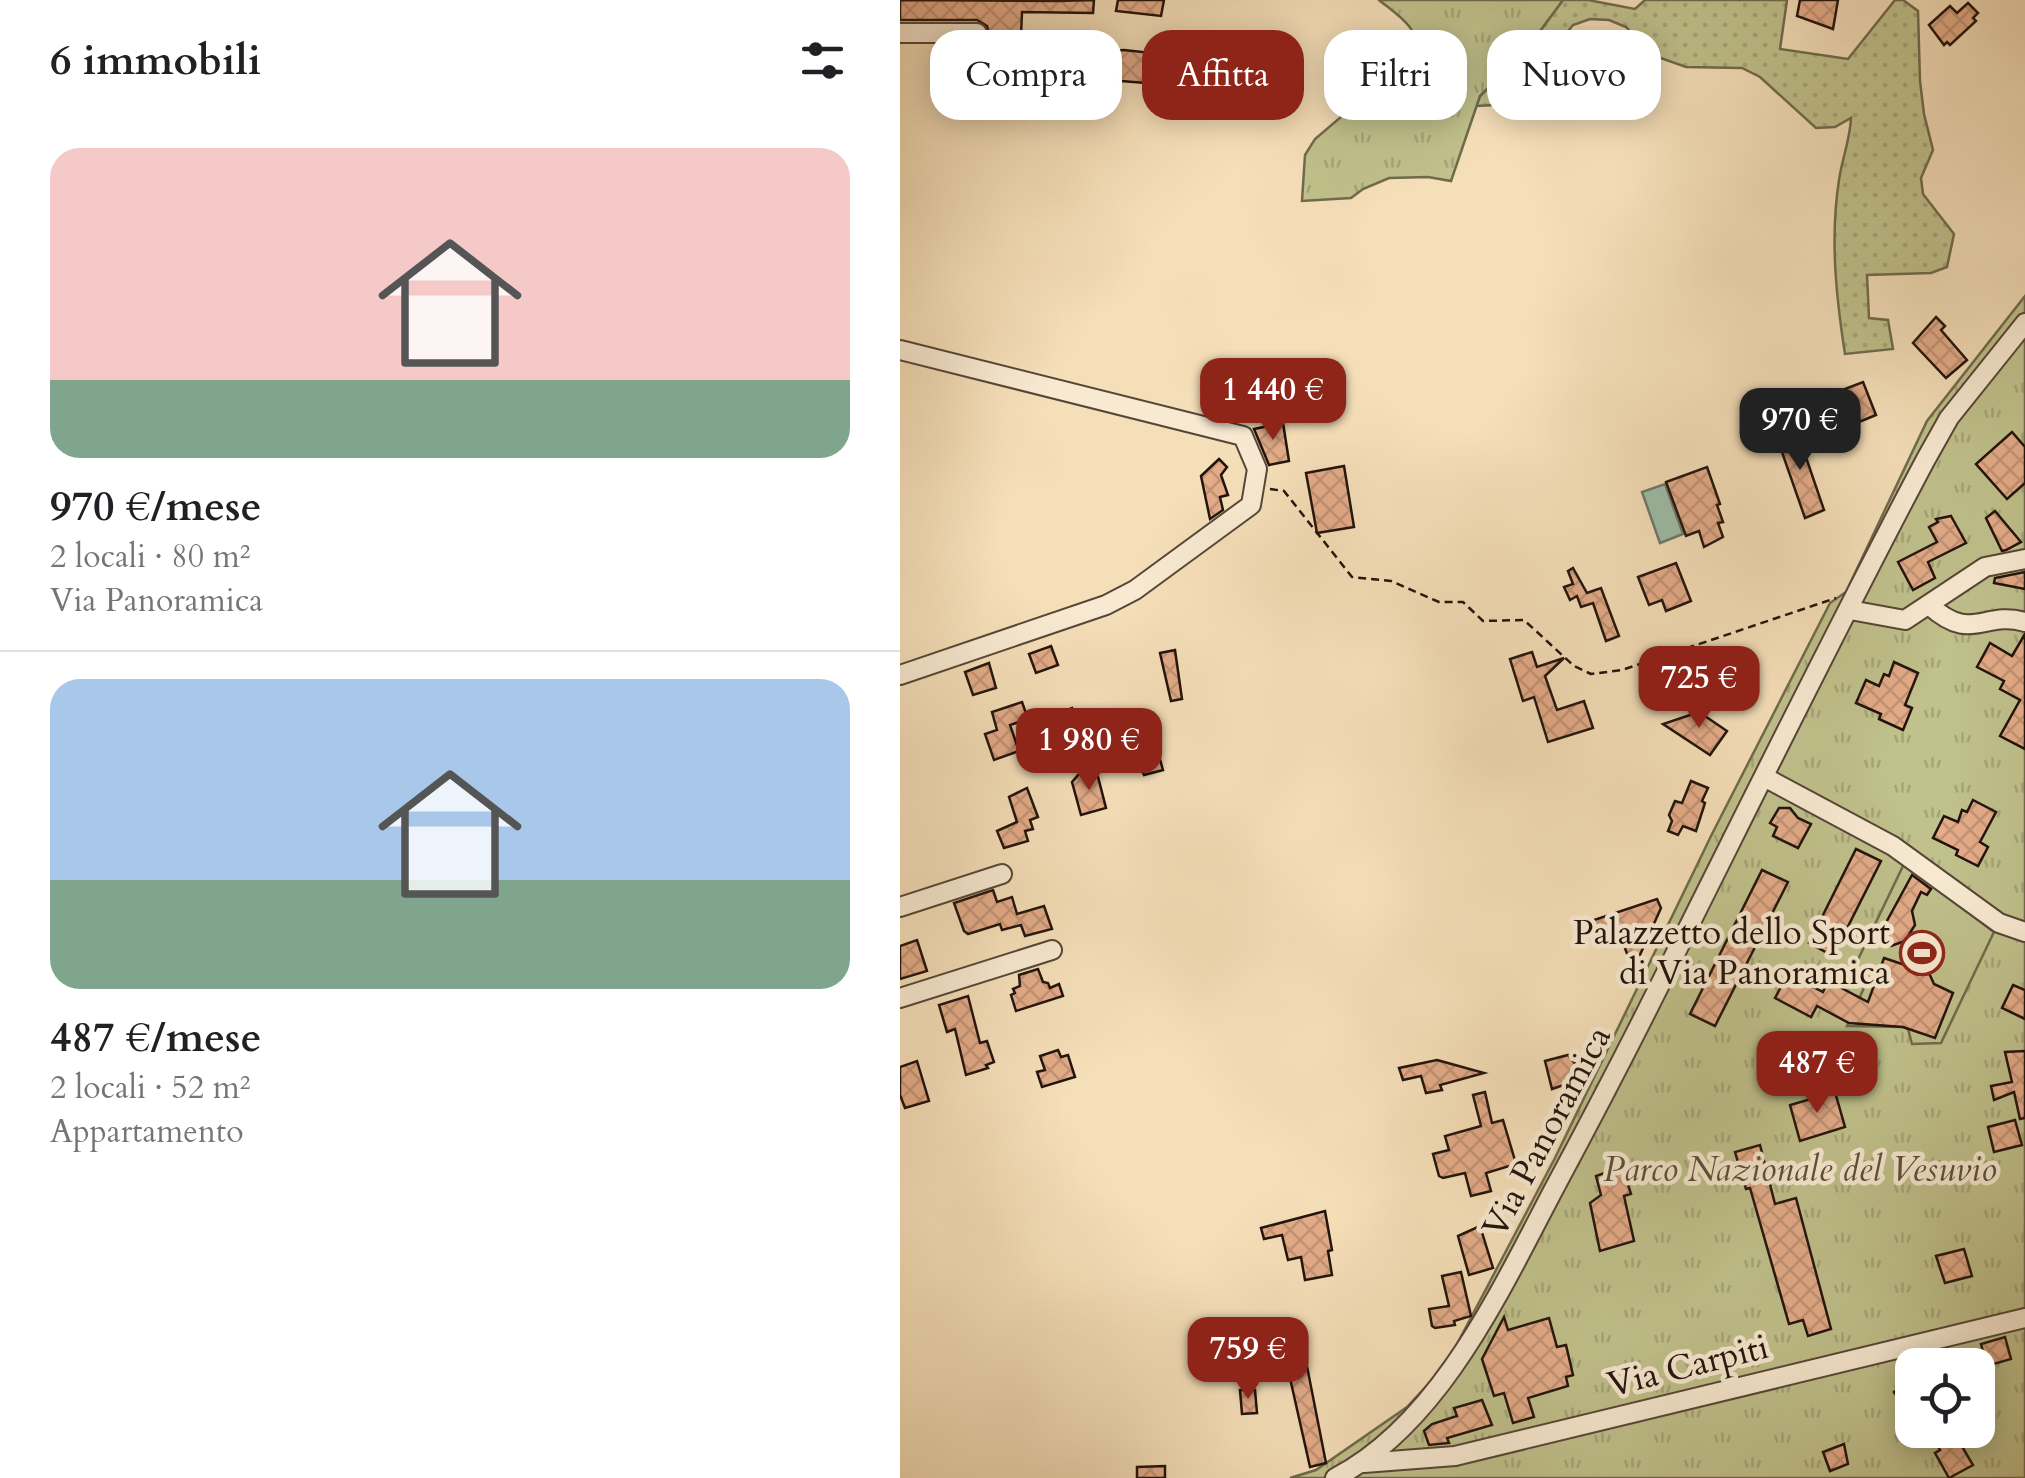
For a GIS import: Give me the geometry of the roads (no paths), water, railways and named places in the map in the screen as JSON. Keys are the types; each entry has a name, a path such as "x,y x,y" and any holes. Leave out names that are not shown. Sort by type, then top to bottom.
{"street":[{"path":"900,33 930,33"},
{"name":"Via Panoramica","path":"1335,1478 1364,1463 1413,1418 1449,1373 1510,1272 1622,1063 1949,418 2025,323"},
{"path":"900,350 1243,436 1257,468 1251,505 1136,590 1106,605 900,675"},
{"path":"1850,610 1905,620 1985,567 2025,559"},
{"path":"1929,604 1946,621 1966,625 2016,619 2025,622"},
{"path":"1766,778 1894,846 1999,923 2025,932"},
{"path":"900,907 1002,874"},
{"path":"900,998 1052,950"},
{"name":"Via Carpiti","path":"1364,1463 1455,1456 2025,1318"}],"place":[{"name":"Palazzetto dello Sport di Via Panoramica","path":"1922,953"}],"park label":[{"name":"Parco Nazionale del Vesuvio","path":"1800,1170"}]}
